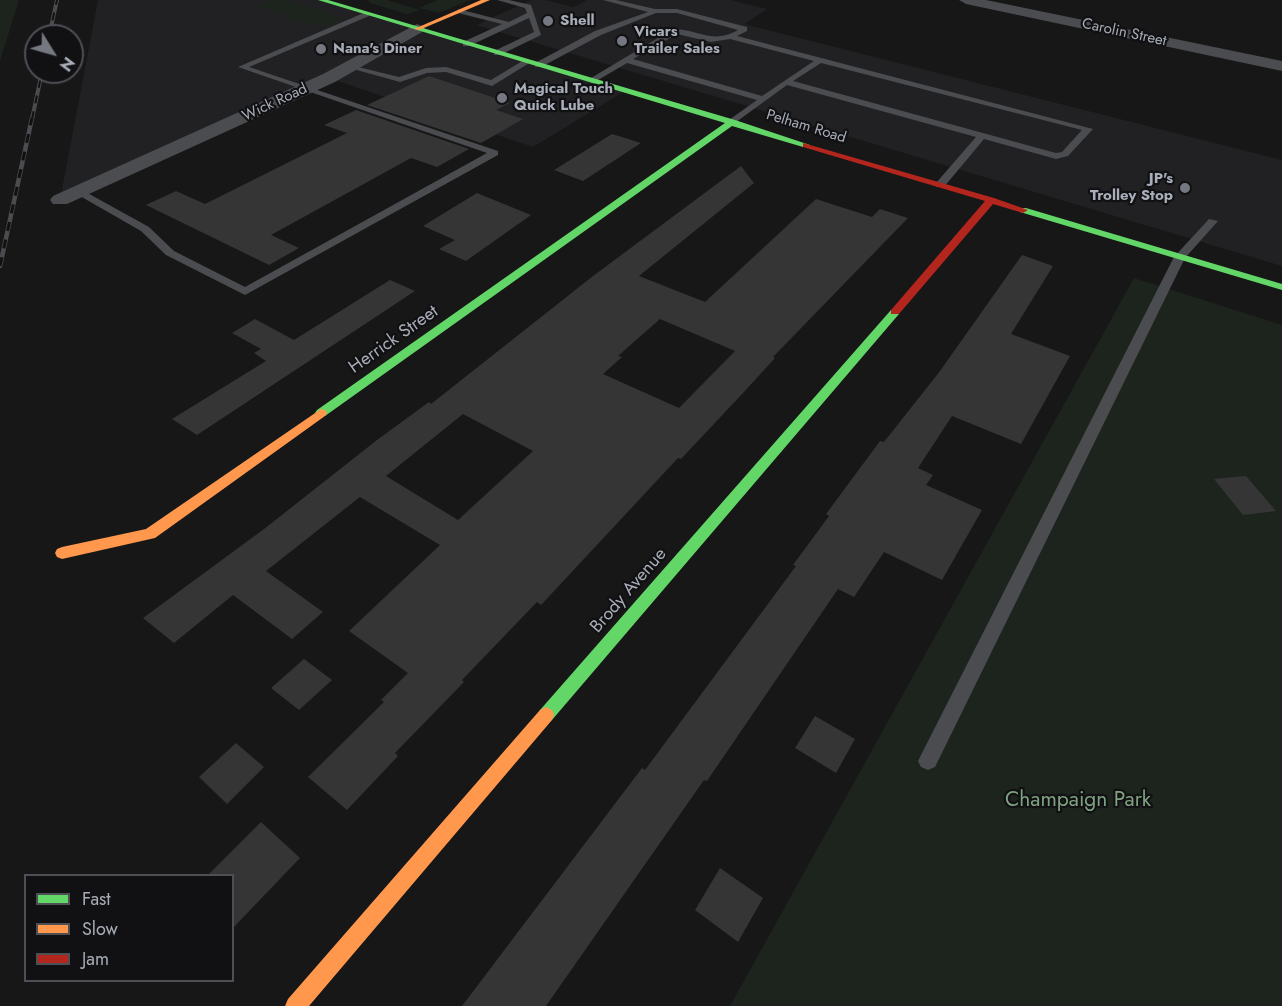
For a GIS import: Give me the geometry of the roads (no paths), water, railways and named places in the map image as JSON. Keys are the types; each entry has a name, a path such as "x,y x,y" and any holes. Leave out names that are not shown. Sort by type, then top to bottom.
{"street":[{"name":"Wick Road","path":"60,200 308,88 351,67 417,29 487,0"},
{"name":"Carolin Street","path":"966,0 1282,66"},
{"name":"Pelham Road","path":"333,1 366,14 1282,287"},
{"name":"Herrick Street","path":"62,554 150,534 732,122"},
{"name":"Brody Avenue","path":"295,1006 991,200"}],"lane":[{"path":"497,53 538,33 528,8 501,0"},
{"path":"590,81 676,32 711,40 730,37 744,29 677,11 655,10 607,0"},
{"path":"351,67 400,80 425,69 442,66 492,83 598,33 638,20 655,10"},
{"path":"461,11 509,24"},
{"path":"78,192 145,229 170,253 245,292 495,153 308,88 242,68 366,14"},
{"path":"466,44 531,14"},
{"path":"730,37 1088,129 1065,154 1056,156 786,82"},
{"path":"627,60 764,99"},
{"path":"732,122 819,61"},
{"path":"940,185 982,136"},
{"path":"928,761 1180,257 1213,221"}],"railway":[{"path":"52,24 57,0"},
{"path":"32,119 39,84"},
{"path":"0,266 32,118"}],"place":[{"name":"Shell","path":"548,21"},
{"name":"Vicars Trailer Sales","path":"622,41"},
{"name":"Nana's Diner","path":"321,49"},
{"name":"Magical Touch Quick Lube","path":"502,98"},
{"name":"JP's Trolley Stop","path":"1185,188"}],"park label":[{"name":"Champaign Park","path":"1078,801"}]}
